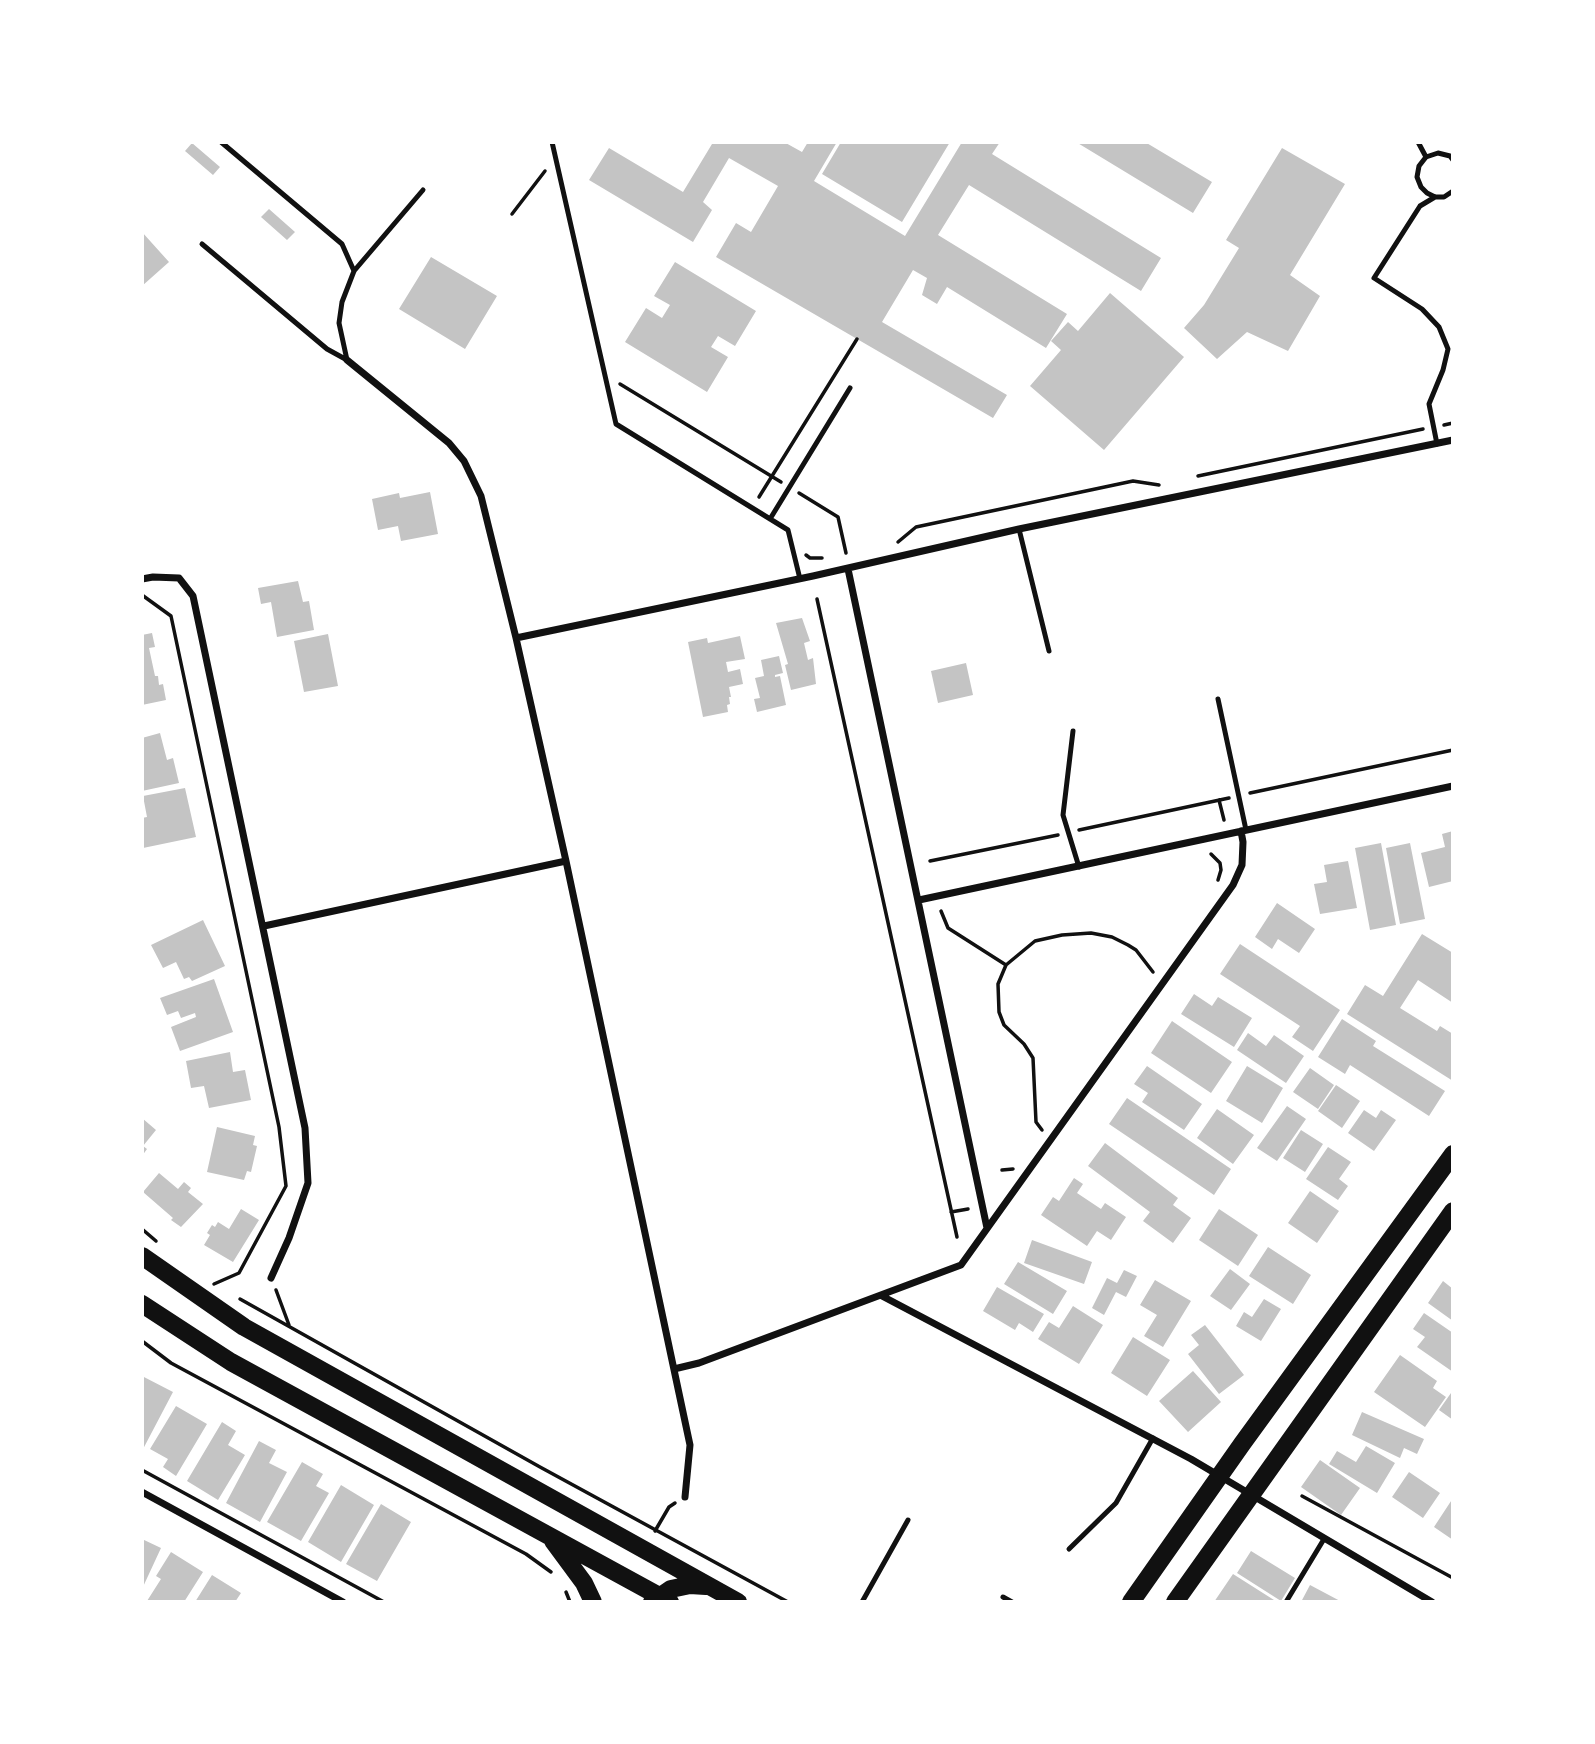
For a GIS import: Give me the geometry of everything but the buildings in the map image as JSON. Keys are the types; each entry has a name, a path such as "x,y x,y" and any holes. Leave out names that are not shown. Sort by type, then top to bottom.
{"main road":[{"path":"1131,1602 1453,1154"},
{"path":"1175,1602 1453,1210"},
{"path":"142,1256 244,1327 652,1546 710,1587 738,1602"},
{"path":"142,1304 231,1362 664,1599"},
{"path":"551,1537 584,1583 593,1602"},
{"path":"652,1546 661,1570 664,1599"},
{"path":"664,1599 690,1585 710,1587"}],"street":[{"path":"346,360 436,431 464,461 481,496 566,861 690,1445 685,1496"},
{"path":"516,638 848,569 1019,528 1453,440"},
{"path":"848,569 987,1228"},
{"path":"142,579 179,578 193,596 264,926 304,1128 308,1183 289,1238 271,1278"},
{"path":"919,900 1453,786"},
{"path":"674,1369 699,1363 961,1265 1233,885 1242,865 1243,831"},
{"path":"264,926 566,861"},
{"path":"882,1296 1153,1438 1428,1601"},
{"path":"142,1492 343,1602"}],"lane":[{"path":"221,142 342,244 354,271"},
{"path":"552,142 616,424 788,530 800,579"},
{"path":"1418,142 1426,157"},
{"path":"1453,160 1450,156 1438,153 1426,157 1419,166 1417,177 1421,187 1435,197 1444,197 1453,192"},
{"path":"1420,206 1421,187"},
{"path":"346,360 339,323 342,302 354,271 423,190"},
{"path":"1435,197 1420,206 1374,278 1422,309 1439,327 1448,349 1443,370 1429,404 1437,444"},
{"path":"202,244 327,349 346,360"},
{"path":"770,519 850,388"},
{"path":"1019,528 1049,651"},
{"path":"1218,699 1243,831"},
{"path":"1073,731 1063,815 1079,867"},
{"path":"1069,1549 1116,1503 1153,1438"},
{"path":"862,1602 908,1520"},
{"path":"1286,1602 1324,1539"},
{"path":"1003,1597 1012,1602"}],"path":[{"path":"512,214 555,157"},
{"path":"753,508 857,339"},
{"path":"618,383 838,517 846,553"},
{"path":"1196,477 1453,423"},
{"path":"897,542 916,527 1133,481 1157,485 1170,482"},
{"path":"803,552 810,558 832,556"},
{"path":"142,595 171,616 276,1114 286,1186 239,1273 214,1284"},
{"path":"817,599 957,1237"},
{"path":"930,861 1453,750"},
{"path":"1219,800 1224,820"},
{"path":"941,911 948,928 1006,965"},
{"path":"1042,1130 1036,1122 1032,1058 1024,1044 1004,1025 999,1012 998,984 1006,965 1034,941 1091,933 1112,937 1136,950 1153,972"},
{"path":"951,1212 968,1209"},
{"path":"142,1229 163,1247"},
{"path":"271,1278 289,1327"},
{"path":"204,1279 225,1291"},
{"path":"236,1297 788,1602"},
{"path":"142,1341 171,1363 526,1553 558,1581"},
{"path":"142,1470 384,1602"},
{"path":"652,1546 655,1529 669,1507 685,1496"},
{"path":"1302,1496 1453,1578"},
{"path":"564,1590 570,1602"}]}
